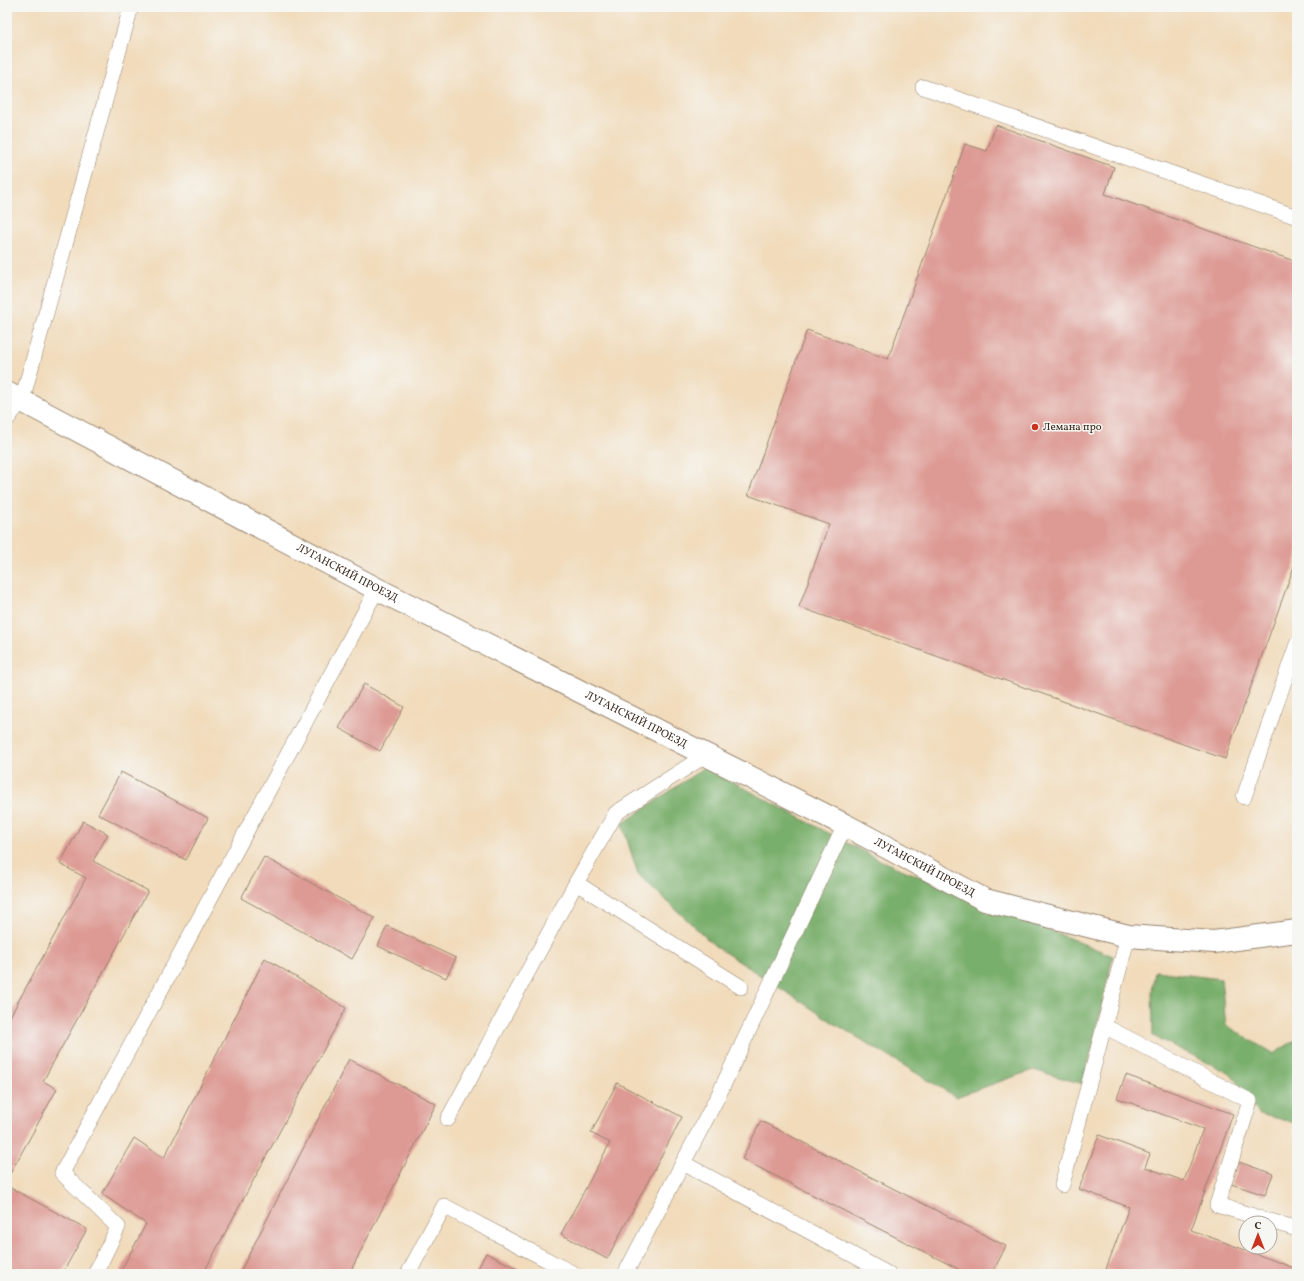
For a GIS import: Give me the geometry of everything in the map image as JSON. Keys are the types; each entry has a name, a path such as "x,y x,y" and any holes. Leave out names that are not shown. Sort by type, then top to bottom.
{"street":[{"name":"ЛУГАНСКИЙ ПРОЕЗД","path":"14,397 377,589 845,825 985,900 1128,936 1214,942 1297,931"}],"lane":[{"path":"7,419 131,7"},
{"path":"923,87 1297,216"},
{"path":"96,1274 118,1227 62,1173 377,589"},
{"path":"1244,797 1297,644"},
{"path":"448,1119 576,883 616,813 706,755"},
{"path":"625,1274 719,1094 845,825"},
{"path":"576,883 741,987"},
{"path":"1062,1185 1128,936"},
{"path":"1104,1026 1250,1102 1217,1205 1297,1229"},
{"path":"683,1163 888,1274"},
{"path":"408,1274 444,1206 574,1274"}],"green space":[{"path":"705,767 879,860 1113,956 1084,1084 1033,1070 956,1097 837,1025 715,946 638,874 622,824"},
{"path":"1155,971 1221,979 1226,1025 1273,1054 1297,1039 1297,1123 1259,1114 1231,1074 1153,1036 1152,991"}],"building":[{"name":"Лемана про","path":"996,125 1114,167 1105,194 1297,262 1297,558 1225,759 799,607 829,524 748,495 807,330 888,359 965,144 987,151"},
{"path":"364,684 404,707 380,751 339,728"},
{"path":"121,772 208,818 186,860 98,814"},
{"path":"83,821 108,834 93,861 148,891 43,1081 57,1089 7,1179 7,1022 86,878 60,864"},
{"path":"264,857 375,918 352,959 241,898"},
{"path":"387,926 456,958 446,978 378,946"},
{"path":"265,958 346,1008 203,1274 119,1274 146,1224 102,1194 134,1138 164,1158"},
{"path":"349,1059 436,1104 349,1274 239,1274"},
{"path":"1126,1075 1233,1114 1191,1230 1238,1247 1238,1255 1259,1255 1297,1269 1297,1274 1120,1274 1106,1269 1129,1207 1079,1189 1099,1135 1150,1154 1145,1167 1184,1181 1203,1129 1117,1098"},
{"path":"617,1083 682,1117 607,1259 561,1234 610,1143 591,1133"},
{"path":"761,1121 1006,1246 992,1274 968,1274 742,1159"},
{"path":"1239,1162 1273,1174 1265,1195 1231,1184"},
{"path":"7,1186 87,1229 62,1274 19,1274 7,1267"},
{"path":"486,1253 528,1274 475,1274"}],"place":[{"name":"Лемана про","path":"1035,427"}]}
